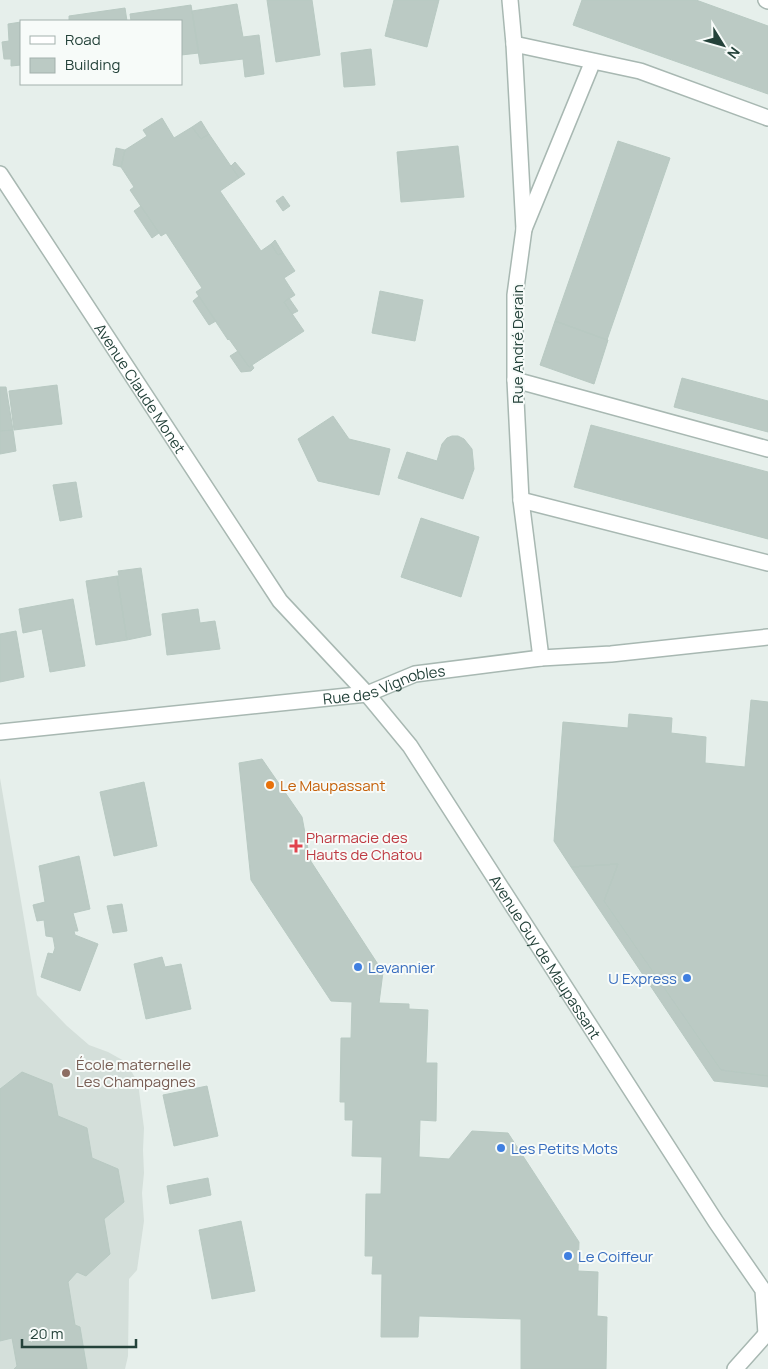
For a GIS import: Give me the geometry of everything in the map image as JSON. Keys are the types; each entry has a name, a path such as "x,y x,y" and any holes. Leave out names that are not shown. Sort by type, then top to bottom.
{"street":[{"name":"Rue André Derain","path":"510,0 524,229 515,295 515,380 521,500 540,658"},
{"path":"514,44 640,71 768,118"},
{"path":"524,229 593,61"},
{"name":"Avenue Claude Monet","path":"0,174 280,601"},
{"path":"515,380 768,448"},
{"path":"521,500 768,562"},
{"name":"Avenue Guy de Maupassant","path":"280,601 367,694 410,746 711,1214 763,1290 767,1335"},
{"name":"Rue des Vignobles","path":"0,732 367,694 415,674 540,658 611,654 768,637"},
{"path":"735,1369 767,1335"}],"shaded area":[{"name":"École maternelle Les Champagnes","path":"0,778 37,995 67,1026 89,1045 108,1052 126,1062 138,1083 144,1128 142,1193 144,1221 137,1270 129,1279 128,1356 125,1369 0,1369"}],"building":[{"path":"267,0 312,0 320,55 276,62"},
{"path":"394,0 439,0 427,47 385,36"},
{"path":"582,0 696,0 768,26 768,94 573,25"},
{"path":"237,4 243,37 259,35 264,74 245,77 243,59 200,64 192,11"},
{"path":"191,5 199,53 182,55 182,20 131,20 130,14"},
{"path":"125,8 127,20 69,20 69,16"},
{"path":"20,22 20,65 11,66 11,59 4,59 2,42 9,41 8,24"},
{"path":"371,49 375,85 344,87 341,53"},
{"path":"162,118 174,138 192,127 201,139 209,134 239,178 220,191 261,251 271,244 278,255 283,253 295,271 284,278 295,295 284,302 304,331 249,367 228,340 196,292 202,288 166,233 161,236 130,190 134,187 121,167 125,150 147,136 143,130"},
{"path":"201,121 209,134 201,139 192,127"},
{"path":"618,141 670,158 607,340 555,321"},
{"path":"458,146 464,197 401,202 397,152"},
{"path":"116,148 125,150 121,167 113,165"},
{"path":"235,162 245,174 239,178 231,166"},
{"path":"283,196 290,206 283,211 276,201"},
{"path":"141,206 159,233 152,238 134,211"},
{"path":"275,240 283,253 278,255 271,244"},
{"path":"380,291 423,300 415,341 372,333"},
{"path":"199,296 216,321 209,325 193,301"},
{"path":"289,298 298,311 292,314 284,302"},
{"path":"555,321 608,340 594,384 540,365"},
{"path":"238,351 249,367 252,365 254,368 251,371 241,372 230,356"},
{"path":"682,378 768,401 768,432 674,407"},
{"path":"57,385 62,424 14,430 9,391"},
{"path":"0,387 6,387 13,430 0,431"},
{"path":"333,416 349,439 390,449 379,495 318,481 298,439"},
{"path":"591,425 768,472 768,539 574,487"},
{"path":"13,430 16,451 0,454 0,431"},
{"path":"452,436 464,439 472,449 474,469 463,499 398,478 407,452 437,461 442,444 447,438"},
{"path":"76,482 82,517 60,521 53,485"},
{"path":"421,518 479,537 461,597 401,577"},
{"path":"141,568 151,635 127,640 117,576 119,576 118,571"},
{"path":"117,576 127,640 96,645 86,581"},
{"path":"73,599 85,666 50,672 42,629 23,633 19,609"},
{"path":"198,609 200,623 215,621 220,649 167,655 162,614"},
{"path":"16,631 24,677 0,682 0,634"},
{"path":"751,700 768,702 768,1076 721,1070 604,901 618,864 571,867 554,841 563,722 628,728 629,714 672,718 671,733 706,737 705,763 745,767"},
{"path":"262,759 302,817 310,860 383,972 379,1003 409,1004 409,1009 428,1010 426,1063 437,1063 436,1121 420,1120 419,1157 449,1159 472,1131 508,1133 579,1242 578,1271 598,1272 597,1316 607,1317 606,1369 521,1369 521,1319 419,1316 418,1337 381,1337 382,1274 372,1274 373,1256 365,1256 366,1194 381,1194 382,1157 352,1156 353,1120 345,1120 345,1102 340,1102 341,1038 351,1038 352,1002 331,1001 251,880 239,763"},
{"path":"144,782 157,846 114,856 100,792"},
{"path":"79,856 90,909 73,913 78,931 74,931 75,935 98,944 80,991 41,977 48,953 53,954 55,948 53,937 46,936 44,920 37,921 33,905 45,902 39,866"},
{"path":"618,864 604,901 721,1070 768,1076 768,1087 714,1081 571,867"},
{"path":"122,904 127,931 113,933 107,906"},
{"path":"162,957 165,967 181,964 191,1009 146,1019 134,964"},
{"path":"22,1072 52,1084 58,1116 87,1128 92,1158 118,1169 124,1202 104,1219 110,1254 86,1276 77,1272 68,1282 75,1325 80,1327 87,1369 14,1369 17,1366 12,1338 0,1341 0,1089"},
{"path":"207,1086 218,1136 174,1146 163,1095"},
{"path":"208,1178 211,1195 170,1204 167,1186"},
{"path":"241,1221 255,1291 212,1299 199,1230"}],"place":[{"name":"Le Maupassant","path":"270,785"},
{"name":"Pharmacie des Hauts de Chatou","path":"296,846"},
{"name":"Levannier","path":"358,967"},
{"name":"U Express","path":"687,978"},
{"name":"École maternelle Les Champagnes","path":"66,1073"},
{"name":"Les Petits Mots","path":"501,1148"},
{"name":"Le Coiffeur","path":"568,1256"}]}
